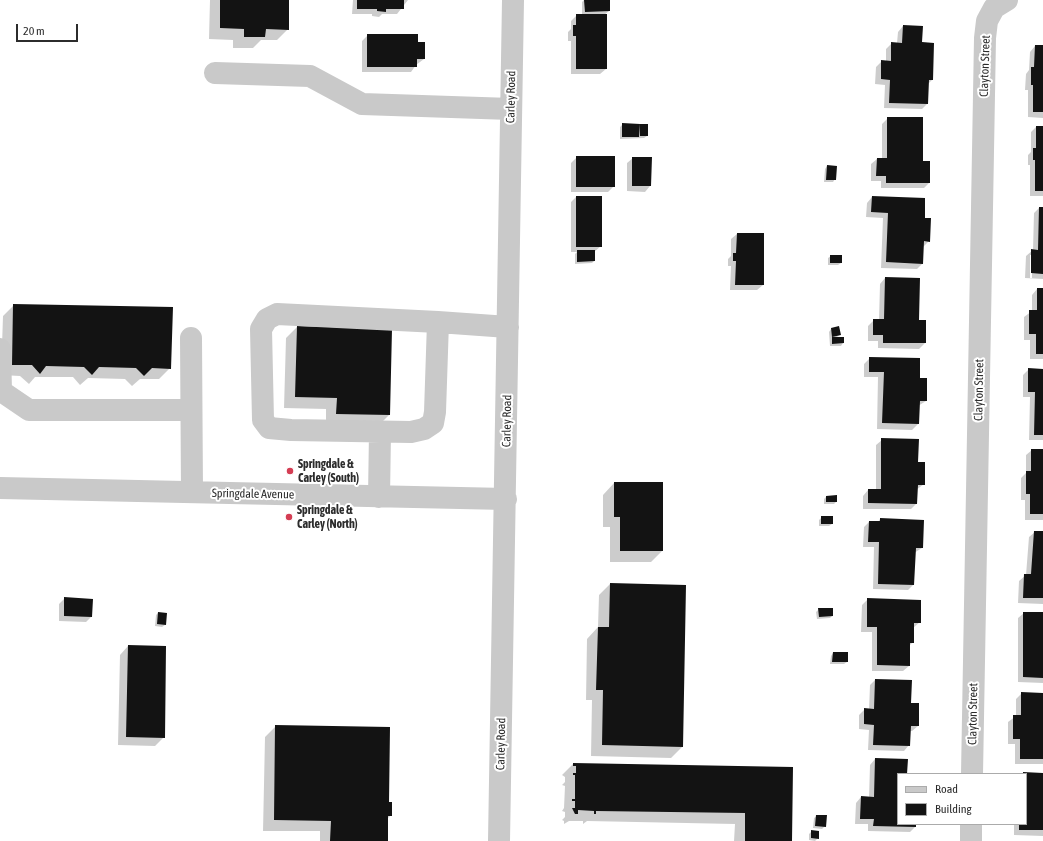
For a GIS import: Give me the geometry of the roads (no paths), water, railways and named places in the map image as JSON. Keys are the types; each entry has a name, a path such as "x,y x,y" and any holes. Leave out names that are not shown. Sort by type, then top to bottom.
{"street":[{"name":"Carley Road","path":"499,841 506,499 513,0"},
{"name":"Clayton Street","path":"972,773 986,38 987,21 1001,4"},
{"path":"215,74 310,76 362,104 511,109"},
{"path":"438,322 433,423 424,428 411,432 380,432 269,428 263,420 261,329 267,319 277,314 438,322 508,327"},
{"path":"191,338 192,492"},
{"path":"0,349 1,391 29,410 191,410"},
{"path":"379,496 380,432"},
{"name":"Springdale Avenue","path":"0,488 506,499"},
{"path":"971,825 971,841"}],"place":[{"name":"Springdale & Carley (South)","path":"290,471"},
{"name":"Springdale & Carley (North)","path":"289,517"}]}
